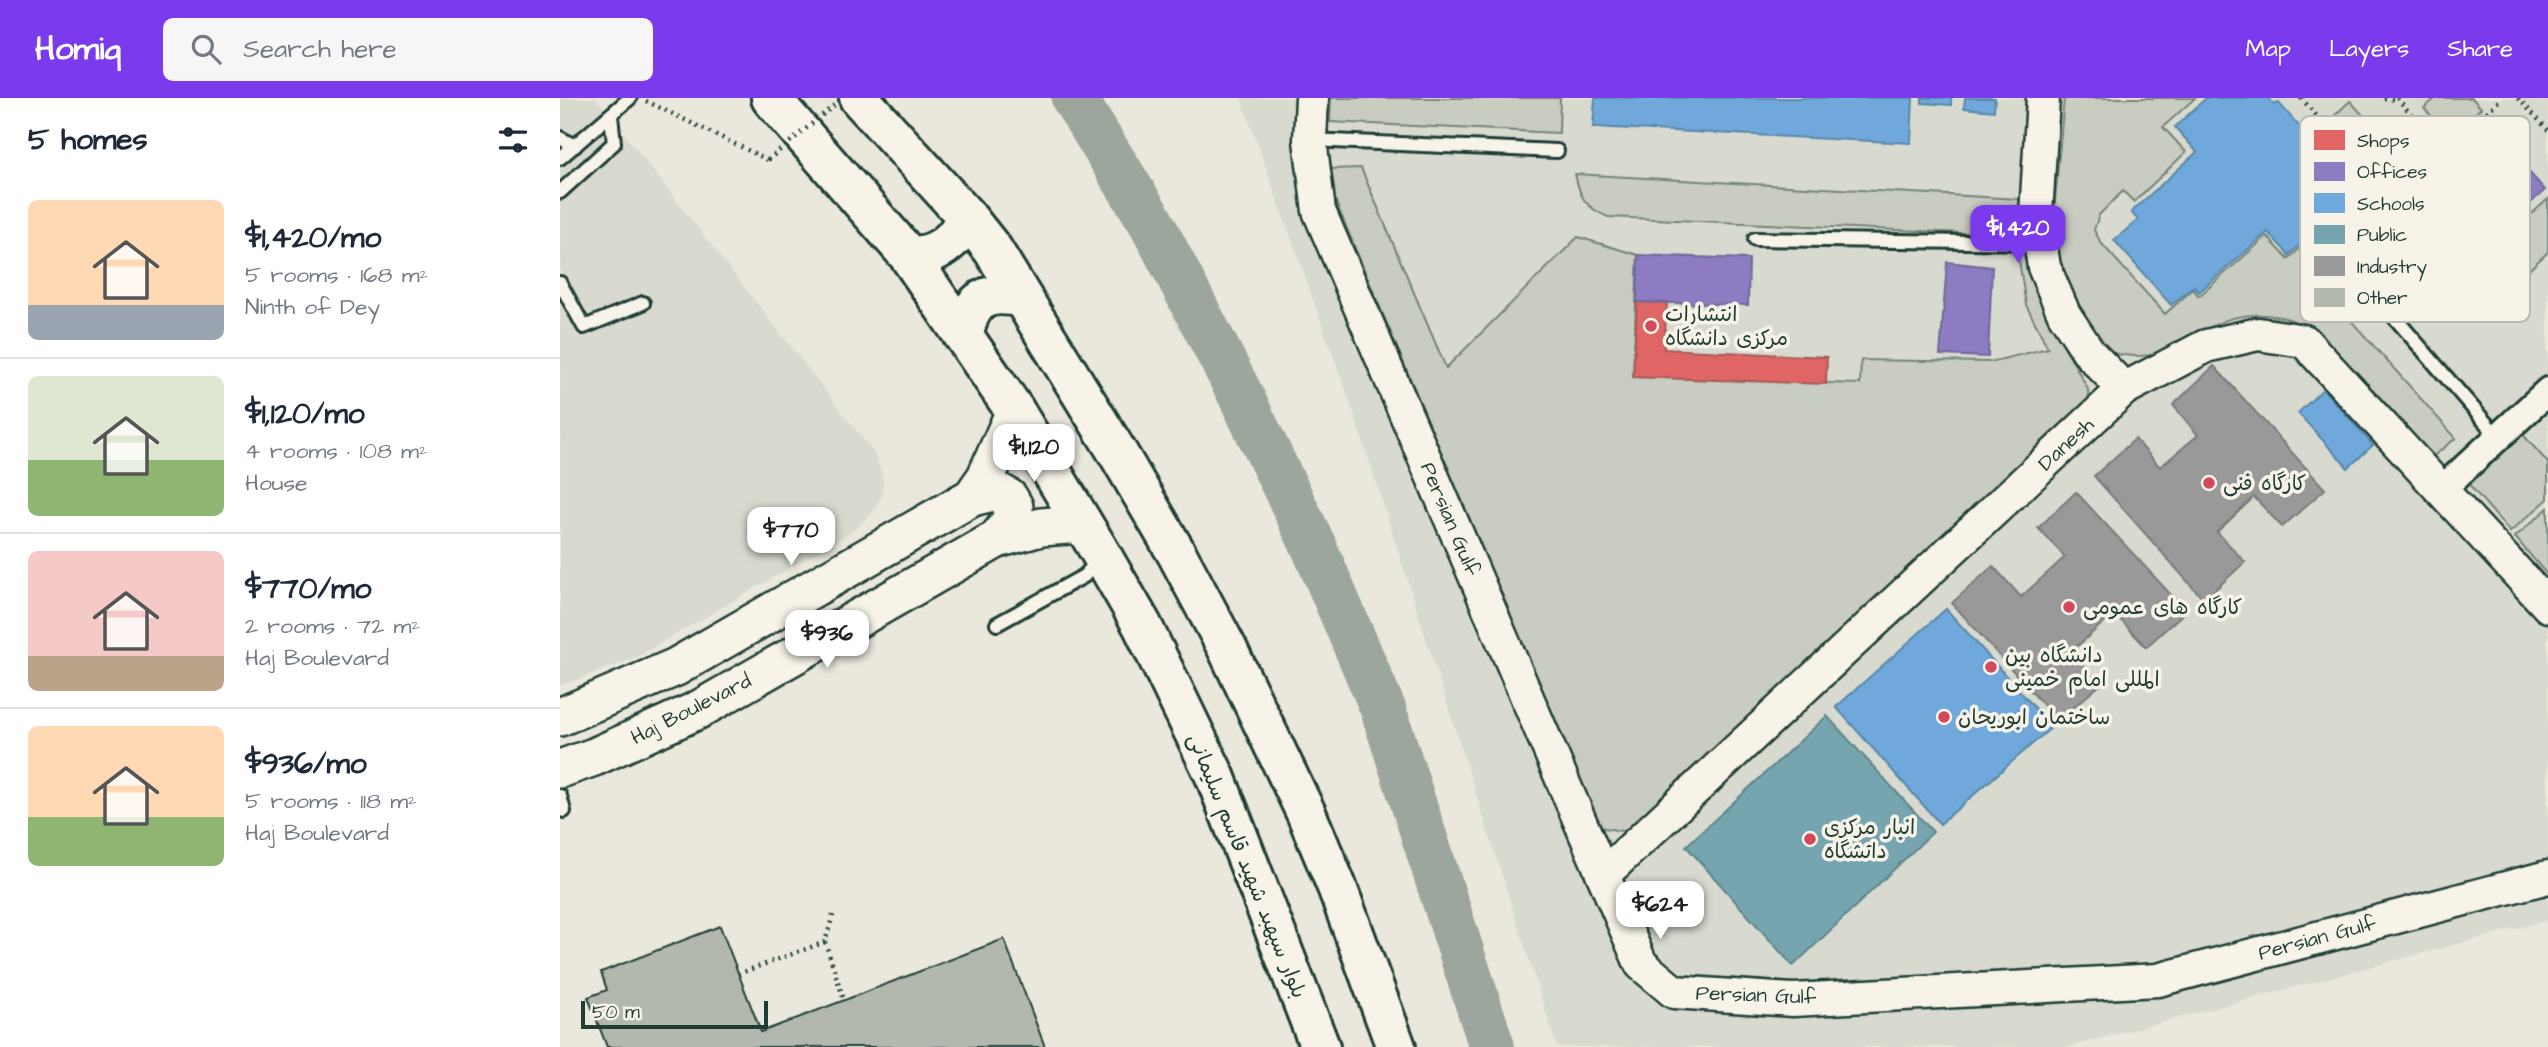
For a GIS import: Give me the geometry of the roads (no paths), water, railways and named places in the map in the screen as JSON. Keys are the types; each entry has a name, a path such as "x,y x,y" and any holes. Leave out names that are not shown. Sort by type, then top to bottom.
{"main road":[{"name":"بلوار سپهبد شهید قاسم سلیمانی","path":"771,98 909,256 964,334 1015,411 1142,625 1214,776 1320,1047"},
{"path":"859,98 966,216 993,250 1177,554 1227,648 1306,813 1337,887 1396,1047"},
{"path":"909,256 922,256 938,250 961,228 966,216"},
{"path":"964,334 971,311 988,296 1003,293 1022,298"},
{"path":"972,497 986,477 1015,411"},
{"path":"560,717 676,667 972,497 997,491 1009,498 1014,507 1010,522 997,539"},
{"name":"Haj Boulevard","path":"560,769 594,757 698,710 997,539 1041,527 1090,536"}],"street":[{"name":"Persian Gulf","path":"1312,98 1310,139 1318,211 1641,964 1674,992 1793,1000 2158,981 2548,877"},
{"path":"2043,98 2036,215 2044,267 2064,314 2090,354 2124,389"},
{"name":"Danesh","path":"1603,875 2124,389 2206,346 2258,334 2304,341 2548,606"},
{"path":"2441,490 2548,391"}],"lane":[{"path":"560,158 630,98"},
{"path":"560,192 614,143 611,116"},
{"path":"560,138 575,146"},
{"path":"1310,139 1557,151"},
{"path":"1755,239 2041,243"},
{"path":"560,283 584,327 643,303"},
{"path":"2399,322 2498,437"},
{"path":"997,624 1084,576 1096,562 1090,536"},
{"path":"560,796 564,811"}],"waterway":[{"path":"1074,98 1151,222 1239,392 1314,547 1383,709 1492,1047"}],"place":[{"name":"انتشارات مرکزی دانشگاه","path":"1651,326"},
{"name":"کارگاه فنی","path":"2209,483"},
{"name":"کارگاه های عمومی","path":"2069,607"},
{"name":"دانشگاه بین المللی امام خمینی","path":"1991,667"},
{"name":"ساختمان ابوریحان","path":"1944,717"},
{"name":"انبار مرکزی داتشگاه","path":"1810,839"}]}
